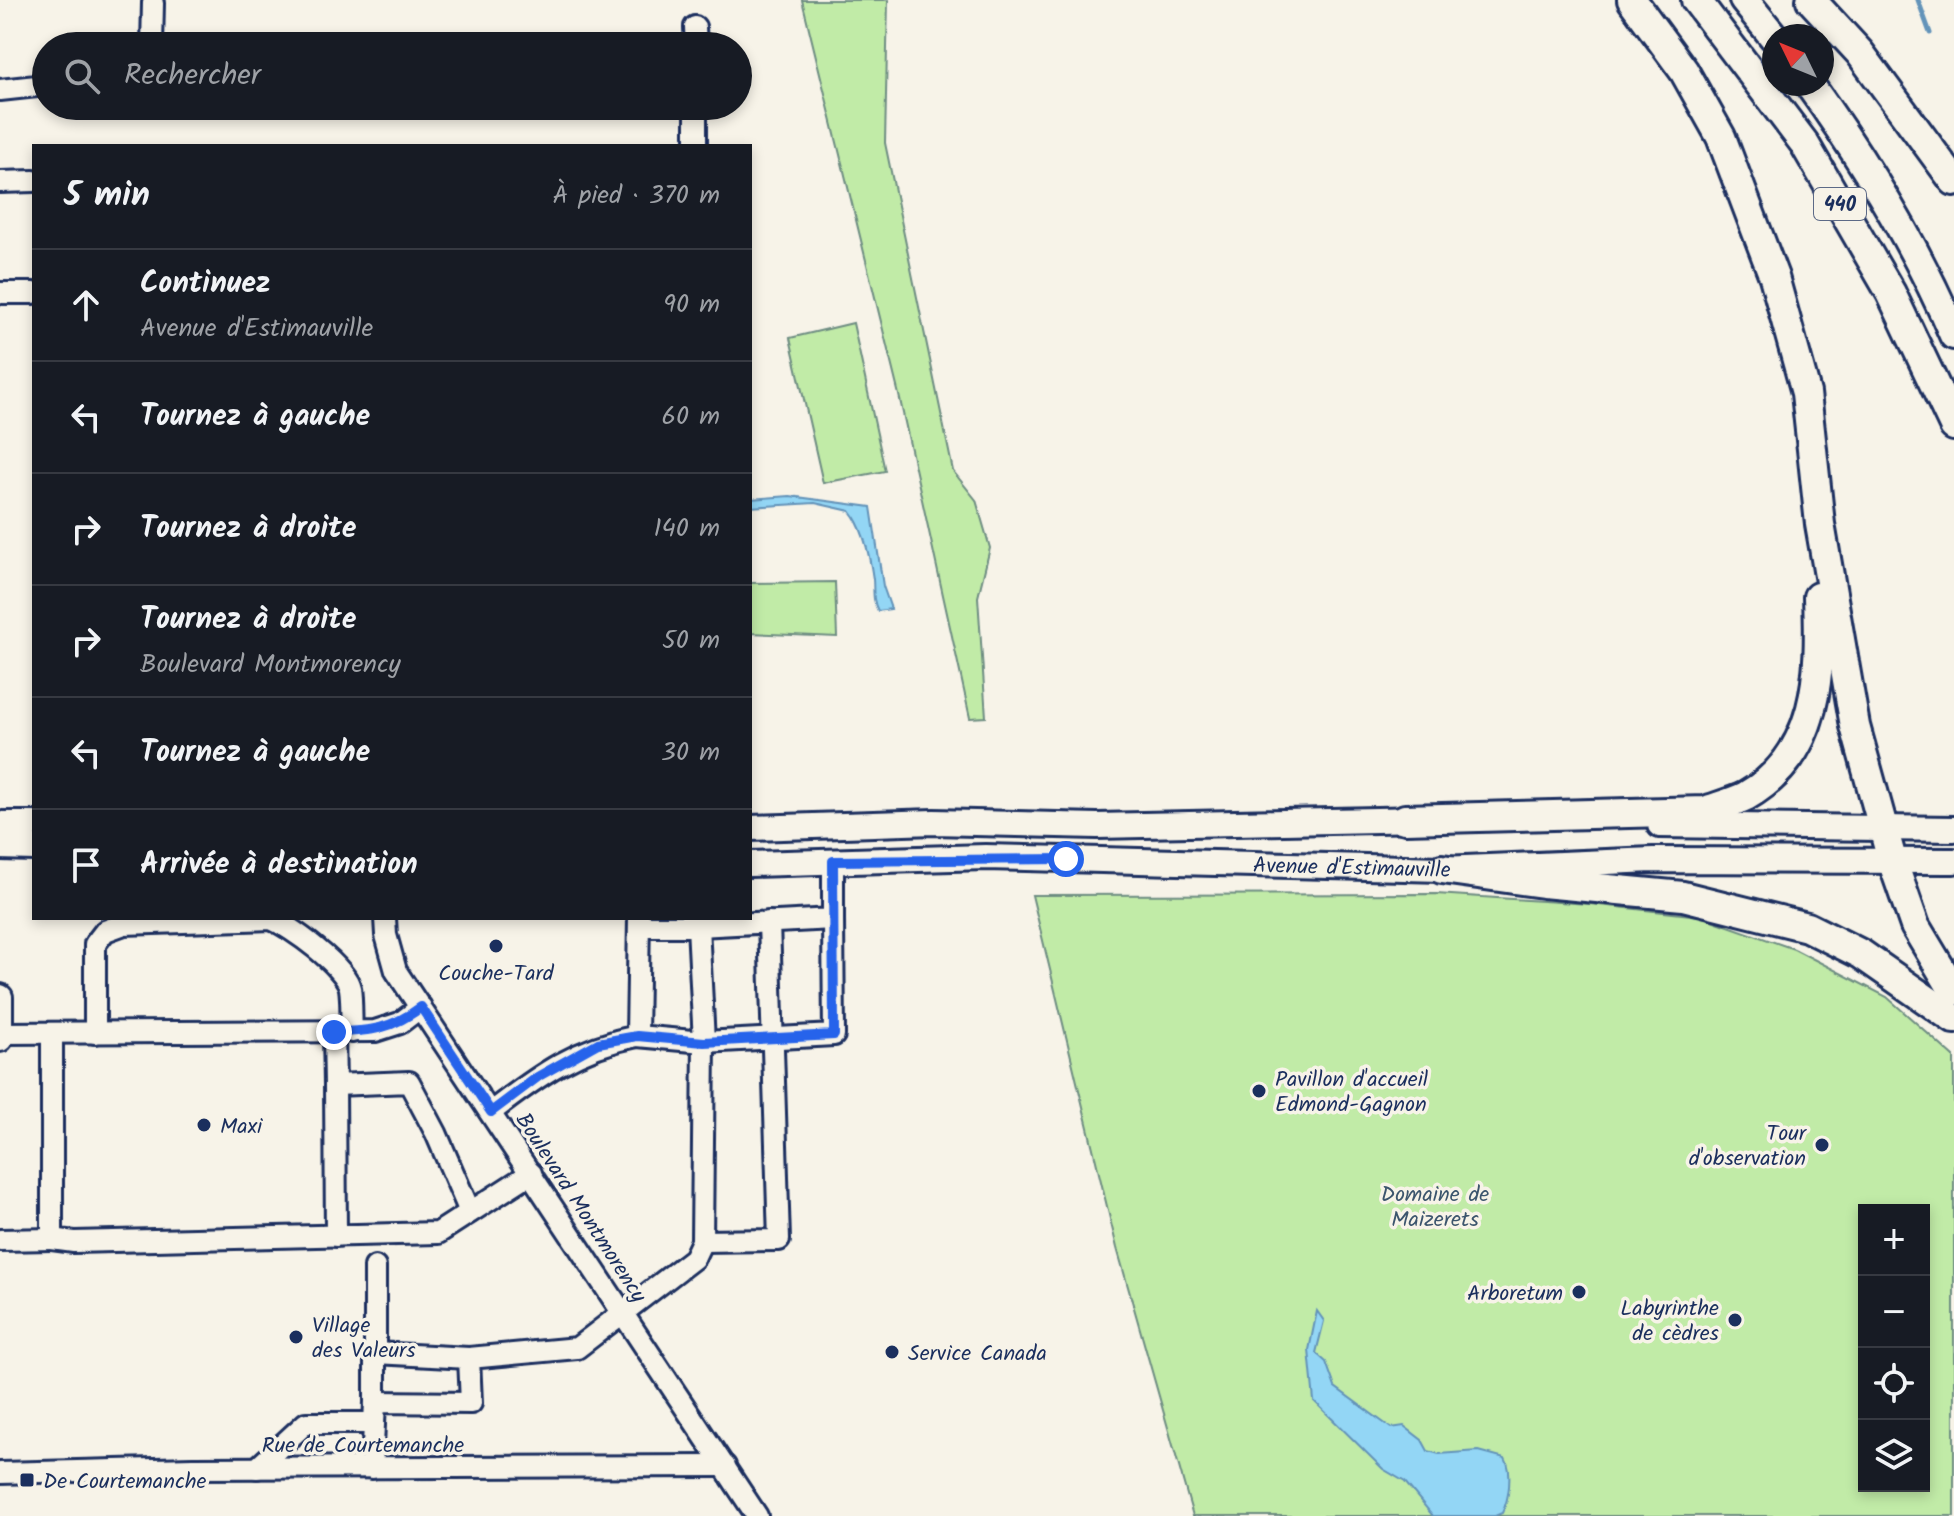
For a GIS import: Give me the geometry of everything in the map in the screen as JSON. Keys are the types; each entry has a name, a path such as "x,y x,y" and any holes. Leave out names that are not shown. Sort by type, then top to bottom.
{"highway":[{"path":"1632,0 1684,71 1721,137 1751,208 1774,277 1806,393 1820,524 1855,726 1892,860 1915,926 1954,991"},
{"name":"440","path":"1696,0 1804,143 1891,293 1954,426"},
{"path":"1744,0 1763,24"},
{"path":"1811,0 1860,53 1954,181"},
{"name":"440","path":"1817,96 1888,205 1954,335"},
{"path":"1405,819 1705,811 1746,796 1778,771 1803,740 1814,700 1820,639 1820,524"},
{"path":"1442,869 1543,883 1683,896 1807,927 1861,954 1954,1019"}],"main road":[{"name":"Avenue d'Estimauville","path":"752,828 934,822 1097,826 1405,819 1954,829"},
{"path":"0,824 32,824"},
{"path":"0,847 32,848"},
{"name":"Avenue d'Estimauville","path":"752,864 985,857 1442,869 1653,860 1954,861"},
{"path":"0,997 0,1039"}],"street":[{"path":"152,32 153,3"},
{"path":"0,90 32,87"},
{"path":"696,120 696,144"},
{"path":"0,182 32,181"},
{"path":"0,293 32,293"},
{"path":"491,1112 539,1076 598,1043 637,1036 704,1042 775,1041 834,1035 833,861"},
{"path":"637,1036 639,922 698,926 833,919"},
{"path":"95,1033 95,944 105,931 124,924 242,920"},
{"path":"274,920 283,923 328,959 349,984 335,1085 336,1236"},
{"name":"Boulevard Montmorency","path":"385,920 396,971 757,1516"},
{"path":"702,1241 779,1240 769,922"},
{"path":"375,1353 469,1358 577,1348 694,1258 702,1241 704,1042 698,926"},
{"path":"0,1033 375,1031 400,1023 421,1007"},
{"path":"52,1033 52,1239"},
{"path":"335,1085 409,1082 436,1133 470,1212"},
{"path":"0,1240 52,1239 74,1242 438,1233 531,1173"},
{"path":"372,1468 375,1267"},
{"path":"257,1468 306,1423 375,1412 471,1403 469,1358"},
{"name":"Rue de Courtemanche","path":"0,1473 257,1468 725,1466"}],"green space":[{"path":"802,0 888,0 885,143 953,471 976,500 990,548 978,597 986,717 970,718 899,395"},
{"path":"853,323 885,471 823,483 790,338"},
{"path":"835,582 837,637 752,633 752,583"},
{"name":"Domaine de Maizerets","path":"1436,894 1590,904 1700,916 1794,949 1887,997 1954,1057 1954,1516 1193,1516 1117,1248 1032,895"}],"water":[{"path":"790,496 871,507 883,586 891,609 878,611 876,607 866,544 850,511 815,503 752,507 752,499"},
{"path":"1317,1311 1324,1321 1316,1353 1326,1362 1335,1387 1391,1428 1404,1426 1422,1440 1428,1451 1439,1454 1479,1451 1505,1458 1509,1486 1502,1513 1495,1516 1433,1516 1405,1482 1383,1469 1314,1401 1309,1350"}],"waterway":[{"path":"1918,0 1930,33"}],"place":[{"name":"Couche-Tard","path":"496,946"},
{"name":"Pavillon d'accueil Edmond-Gagnon","path":"1259,1091"},
{"name":"Maxi","path":"204,1125"},
{"name":"Tour d'observation","path":"1822,1145"},
{"name":"Arboretum","path":"1579,1292"},
{"name":"Labyrinthe de cèdres","path":"1735,1320"},
{"name":"Village des Valeurs","path":"296,1337"},
{"name":"Service Canada","path":"892,1352"},
{"name":"De Courtemanche","path":"27,1480"}],"route":[{"path":"334,1032 375,1031 400,1023 421,1007 491,1112 539,1076 598,1043 637,1036 704,1042 775,1041 834,1035 833,861 985,857 1066,859"}]}
